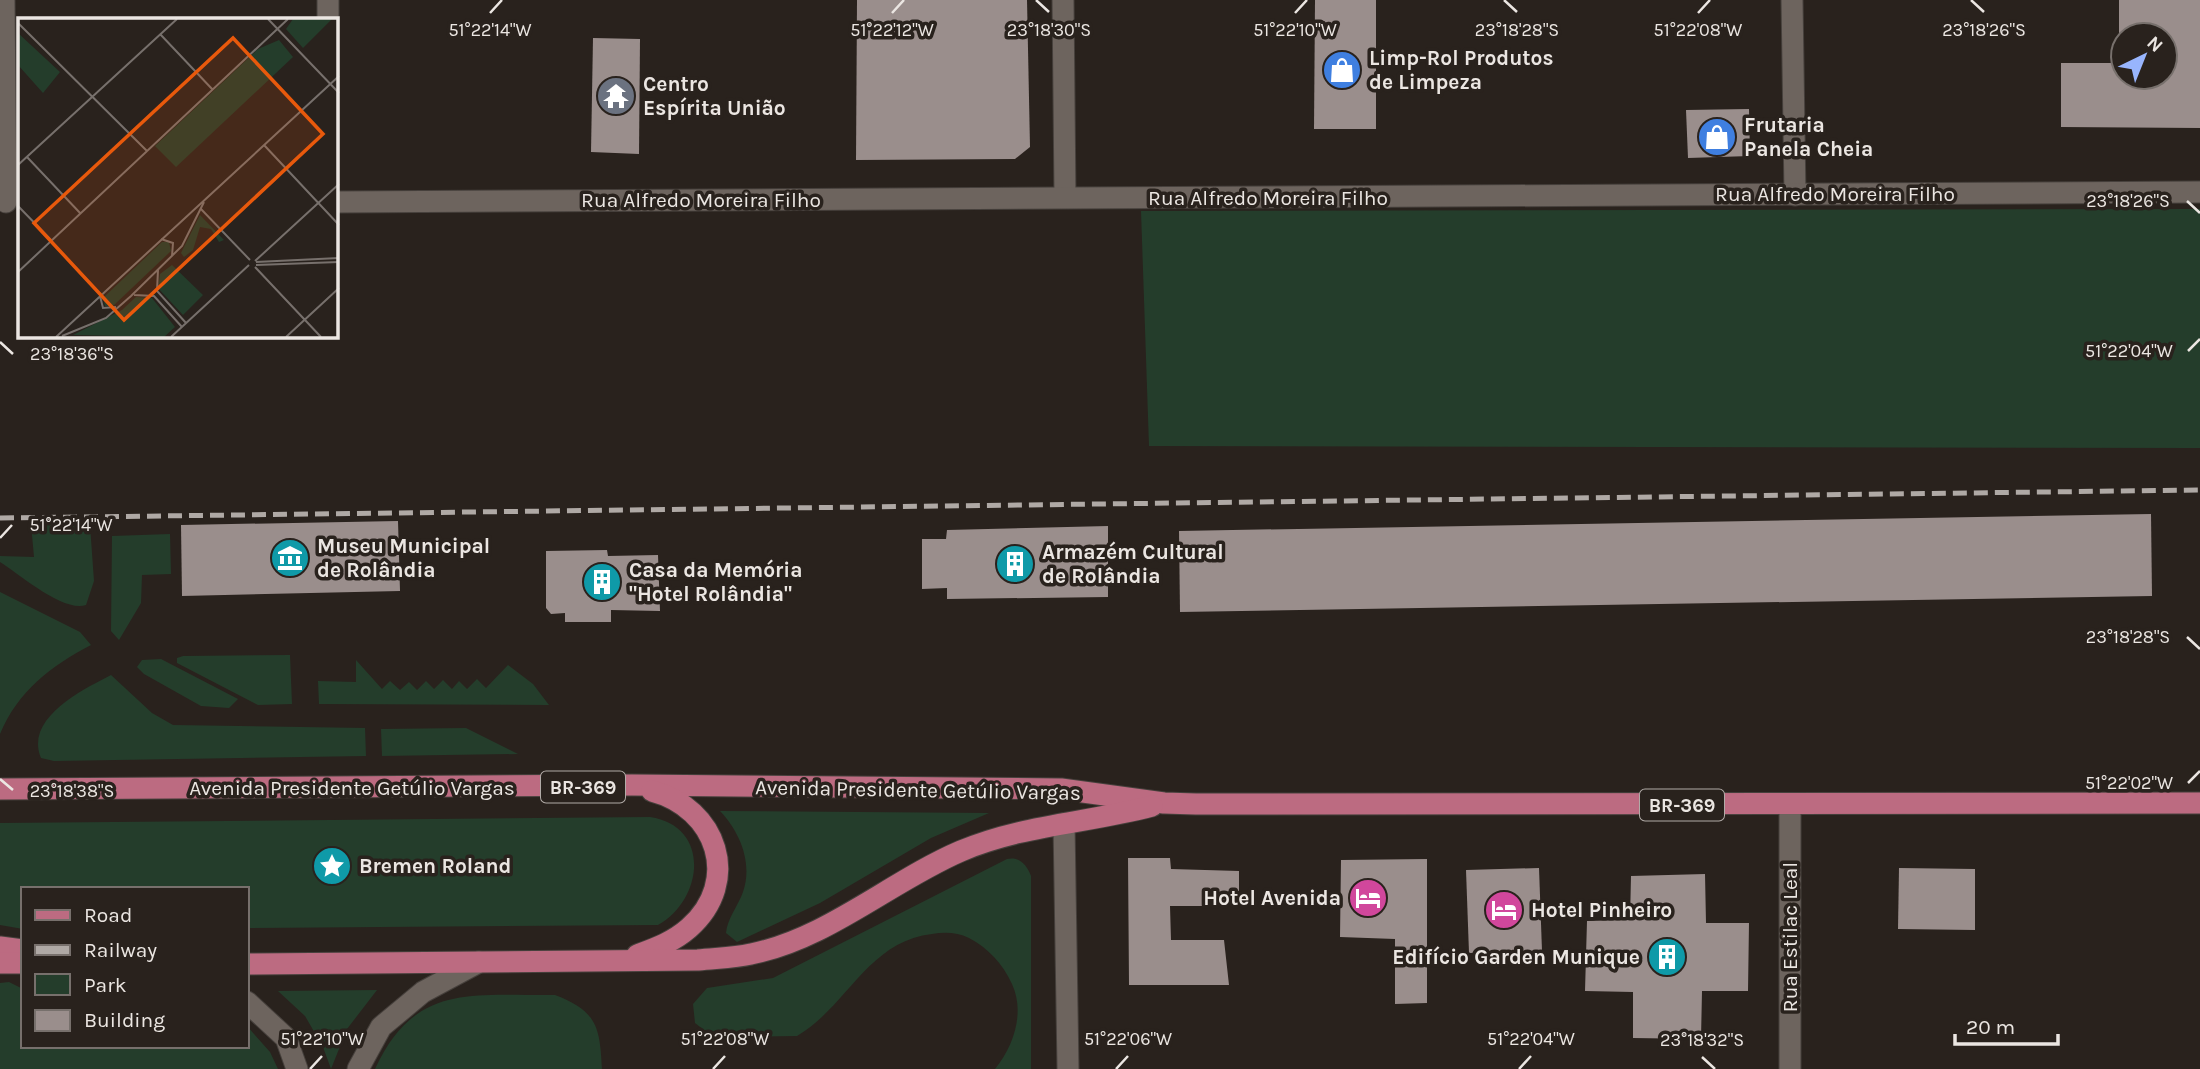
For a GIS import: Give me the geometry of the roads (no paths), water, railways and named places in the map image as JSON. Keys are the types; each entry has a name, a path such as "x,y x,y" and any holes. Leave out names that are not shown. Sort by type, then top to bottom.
{"main road":[{"name":"Avenida Presidente Getúlio Vargas","path":"2,790 632,785 1061,789 1164,803 1790,806 2200,803"},
{"path":"622,961 668,944 689,928 709,901 718,868 715,842 700,819 678,800 632,785"},
{"name":"Avenida Presidente Getúlio Vargas","path":"248,964 698,960 752,954 792,941 958,852 1000,836 1109,817 1164,803"},
{"path":"0,947 21,950"},
{"path":"0,963 21,963"}],"street":[{"path":"4,0 8,202"},
{"path":"328,0 328,18"},
{"path":"1063,0 1065,198"},
{"path":"1792,0 1795,195"},
{"name":"Rua Alfredo Moreira Filho","path":"338,202 2200,192"},
{"name":"Rua Estilac Leal","path":"1790,806 1790,1069"},
{"path":"1064,824 1068,1069"},
{"path":"358,1069 381,1027 423,992 479,962"},
{"path":"248,1003 286,1038 297,1069"}],"railway":[{"path":"0,518 2200,490"}],"place":[{"name":"Limp-Rol Produtos de Limpeza","path":"1342,70"},
{"name":"Centro Espírita União","path":"616,96"},
{"name":"Frutaria Panela Cheia","path":"1717,137"},
{"name":"Museu Municipal de Rolândia","path":"290,558"},
{"name":"Armazém Cultural de Rolândia","path":"1015,564"},
{"name":"Casa da Memória \"Hotel Rolândia\"","path":"602,582"},
{"name":"Bremen Roland","path":"332,866"},
{"name":"Hotel Avenida","path":"1368,898"},
{"name":"Hotel Pinheiro","path":"1504,910"},
{"name":"Edifício Garden Munique","path":"1667,957"}]}
